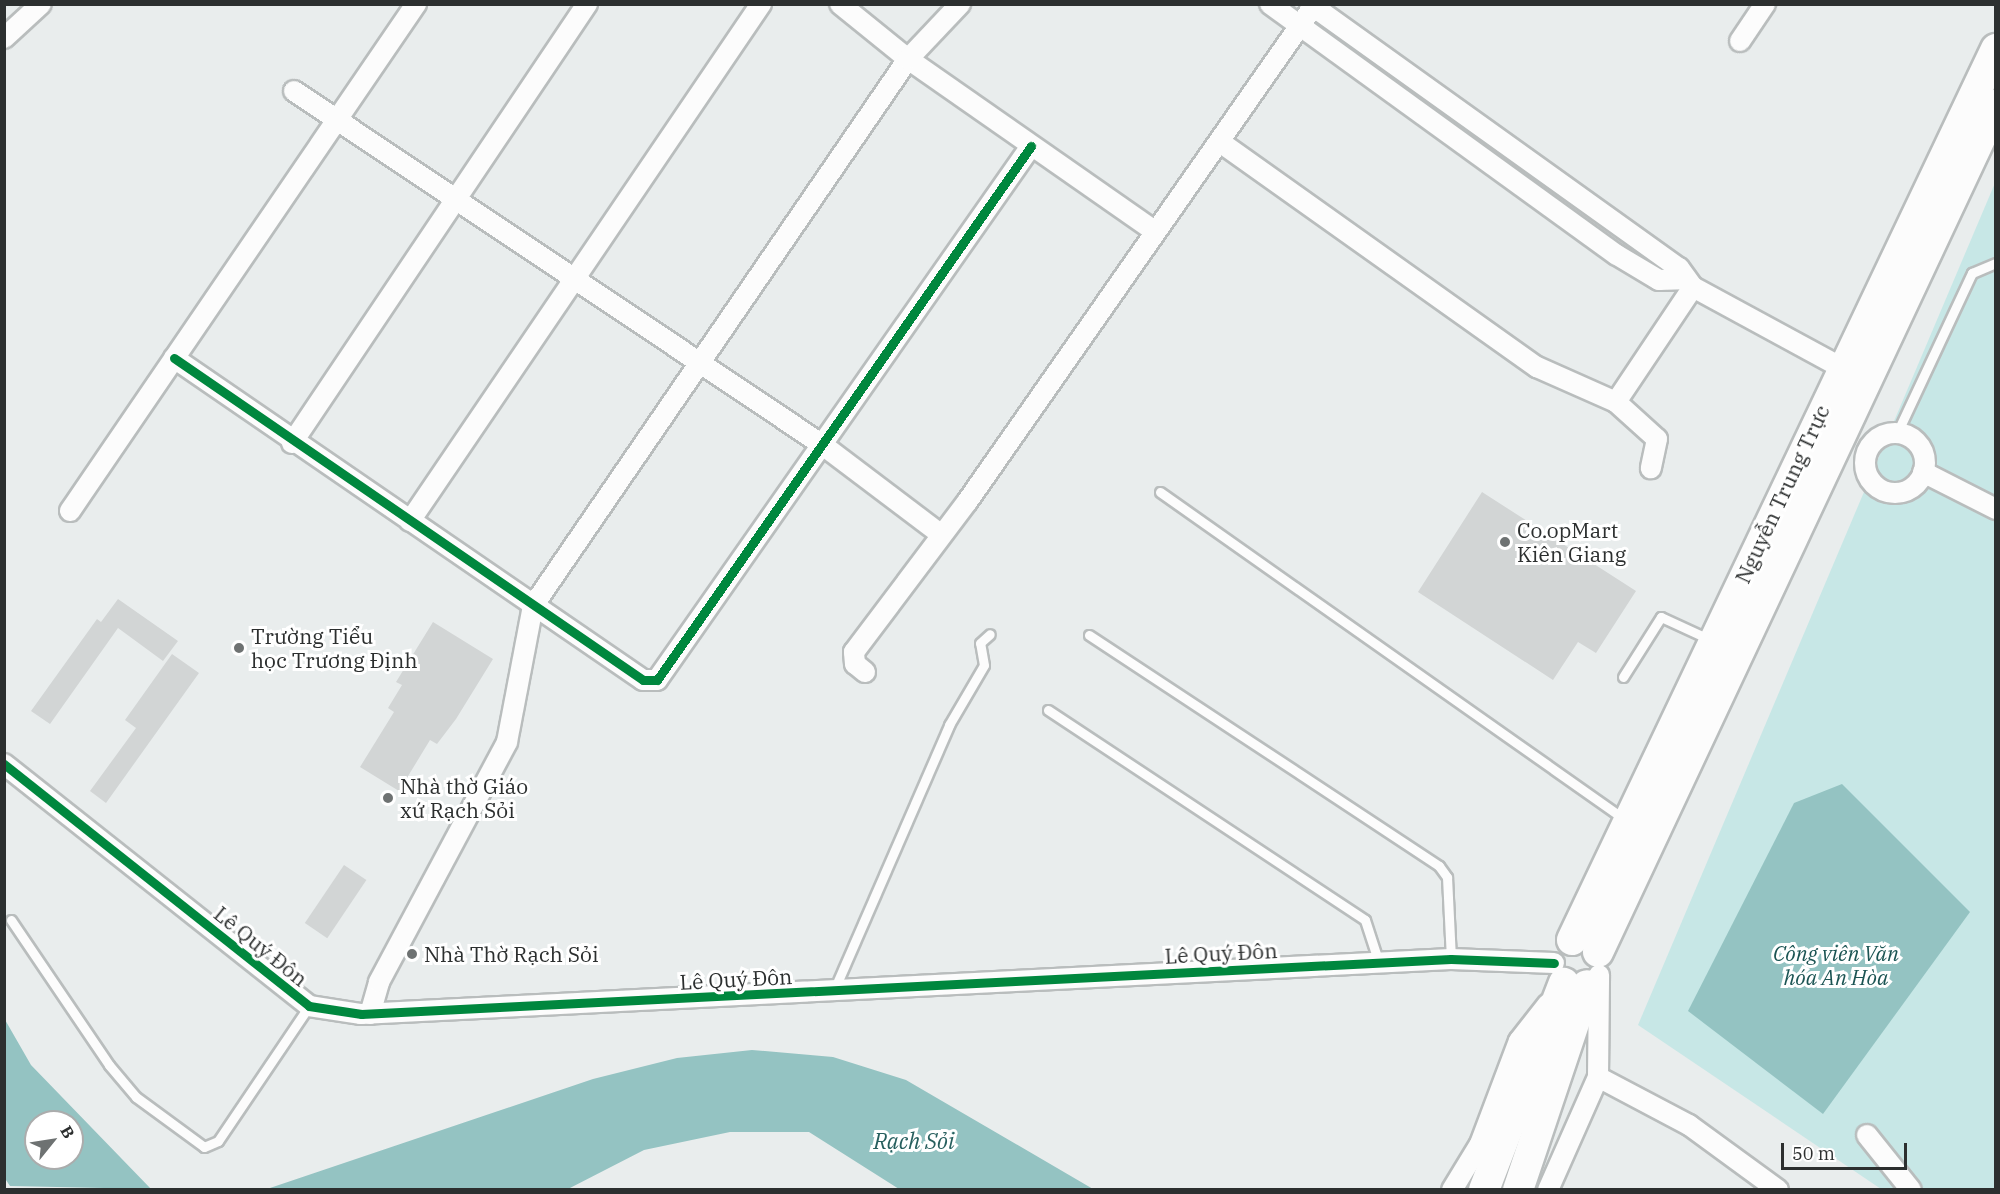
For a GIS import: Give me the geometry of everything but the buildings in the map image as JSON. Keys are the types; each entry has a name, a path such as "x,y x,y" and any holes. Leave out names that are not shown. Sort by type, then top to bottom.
{"main road":[{"name":"Nguyễn Trung Trực","path":"1484,1190 1579,966 1900,275 1995,49"},
{"name":"Nguyễn Trung Trực","path":"1900,275 1995,105"},
{"name":"Nguyễn Trung Trực","path":"1518,1190 1579,966 1630,824 1714,641 1828,428"}],"street":[{"path":"4,38 41,4"},
{"path":"70,511 416,4"},
{"path":"292,443 587,4"},
{"path":"410,521 761,4"},
{"path":"840,4 908,59 1155,231"},
{"path":"370,1014 379,982 507,742 533,606 908,59 960,4"},
{"path":"1270,4 1617,255 1659,280 1687,283 1854,375"},
{"path":"1740,41 1765,4"},
{"path":"865,672 855,664 854,652 939,533 967,502 1155,231 1220,142 1313,5 1679,268 1687,283"},
{"path":"294,91 456,198 572,281 824,446 939,533"},
{"path":"1220,142 1537,367 1616,402 1657,440 1651,468"},
{"path":"174,358 292,443 533,606 644,680 657,680 824,446 1031,146"},
{"path":"1616,402 1687,283"},
{"path":"1828,428 1869,448"},
{"path":"1897,433 1920,446 1923,472 1905,492 1879,489 1865,467 1869,448 1884,435 1897,433"},
{"path":"1923,472 1995,509"},
{"name":"Lê Quý Đôn","path":"4,764 309,1006 370,1014 1451,959 1579,966"},
{"path":"1548,1190 1598,1077 1579,966"},
{"path":"1452,1190 1480,1144 1519,1041 1579,966"},
{"path":"1598,1077 1689,1125 1778,1190"},
{"path":"1867,1135 1911,1190"}],"lane":[{"path":"1897,433 1972,273 1995,263"},
{"path":"1160,492 1630,824"},
{"path":"1623,677 1661,617 1714,641"},
{"path":"833,992 949,725 984,665 980,643 990,634"},
{"path":"1089,635 1439,866 1447,877 1451,959"},
{"path":"1048,710 1365,920 1379,963"},
{"path":"11,920 110,1065 136,1097 204,1148 218,1141 309,1006"}],"green space":[{"name":"Công viên Văn hóa An Hòa","path":"1995,183 1995,1189 1881,1189 1638,1025"}],"water":[{"path":"1842,784 1970,912 1823,1114 1688,1011 1794,803"},
{"path":"4,1018 31,1065 75,1110 24,1110 24,1170 84,1170 84,1120 151,1189 10,1186 4,1177"},
{"name":"Rạch Sỏi","path":"752,1050 833,1057 906,1080 1093,1189 899,1189 809,1132 730,1132 644,1150 568,1189 267,1189 593,1079 677,1058"}],"cycle path":[{"path":"174,358 643,680 657,680 1031,146"},
{"path":"4,764 309,1006 361,1014 1451,959 1554,963"}],"place":[{"name":"Co.opMart Kiên Giang","path":"1505,542"},
{"name":"Trường Tiểu học Trương Định","path":"239,648"},
{"name":"Nhà thờ Giáo xứ Rạch Sỏi","path":"388,798"},
{"name":"Nhà Thờ Rạch Sỏi","path":"412,954"}]}
